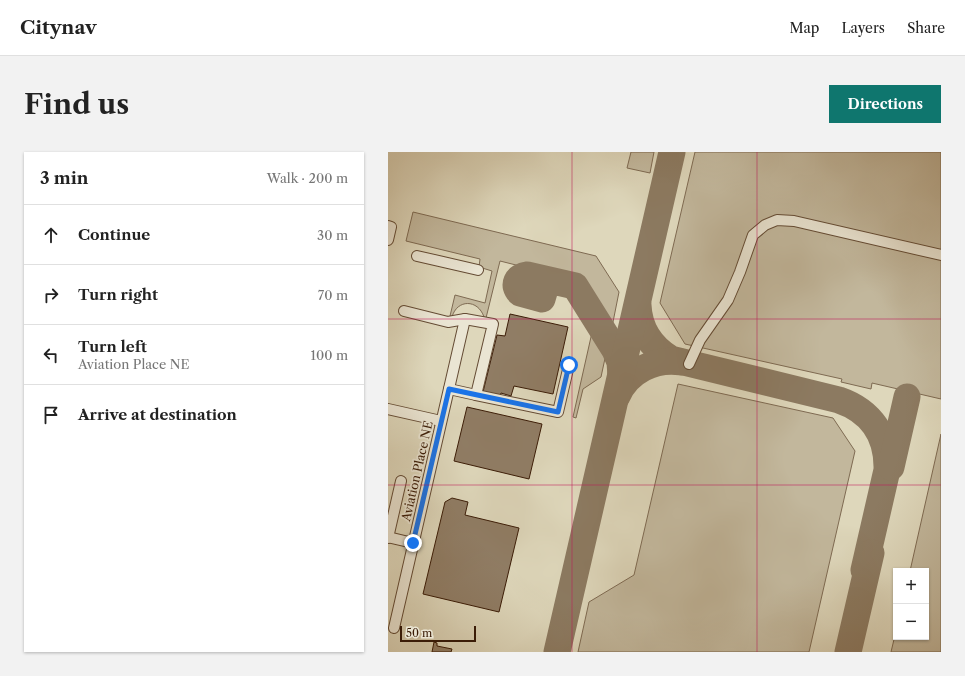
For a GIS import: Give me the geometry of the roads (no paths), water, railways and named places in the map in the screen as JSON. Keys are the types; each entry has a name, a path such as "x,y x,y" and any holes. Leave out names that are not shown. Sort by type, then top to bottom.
{"street":[{"path":"689,364 700,340 728,300 753,235 765,225 777,220 794,221 941,255"},
{"path":"388,226 391,227 388,240"},
{"path":"417,256 478,270"},
{"path":"404,311 448,322 465,318 493,324 476,395"},
{"name":"Aviation Place NE","path":"394,628 465,318"},
{"path":"449,389 558,412 569,365"},
{"path":"388,409 441,421"},
{"path":"401,481 388,538 413,543"}]}
